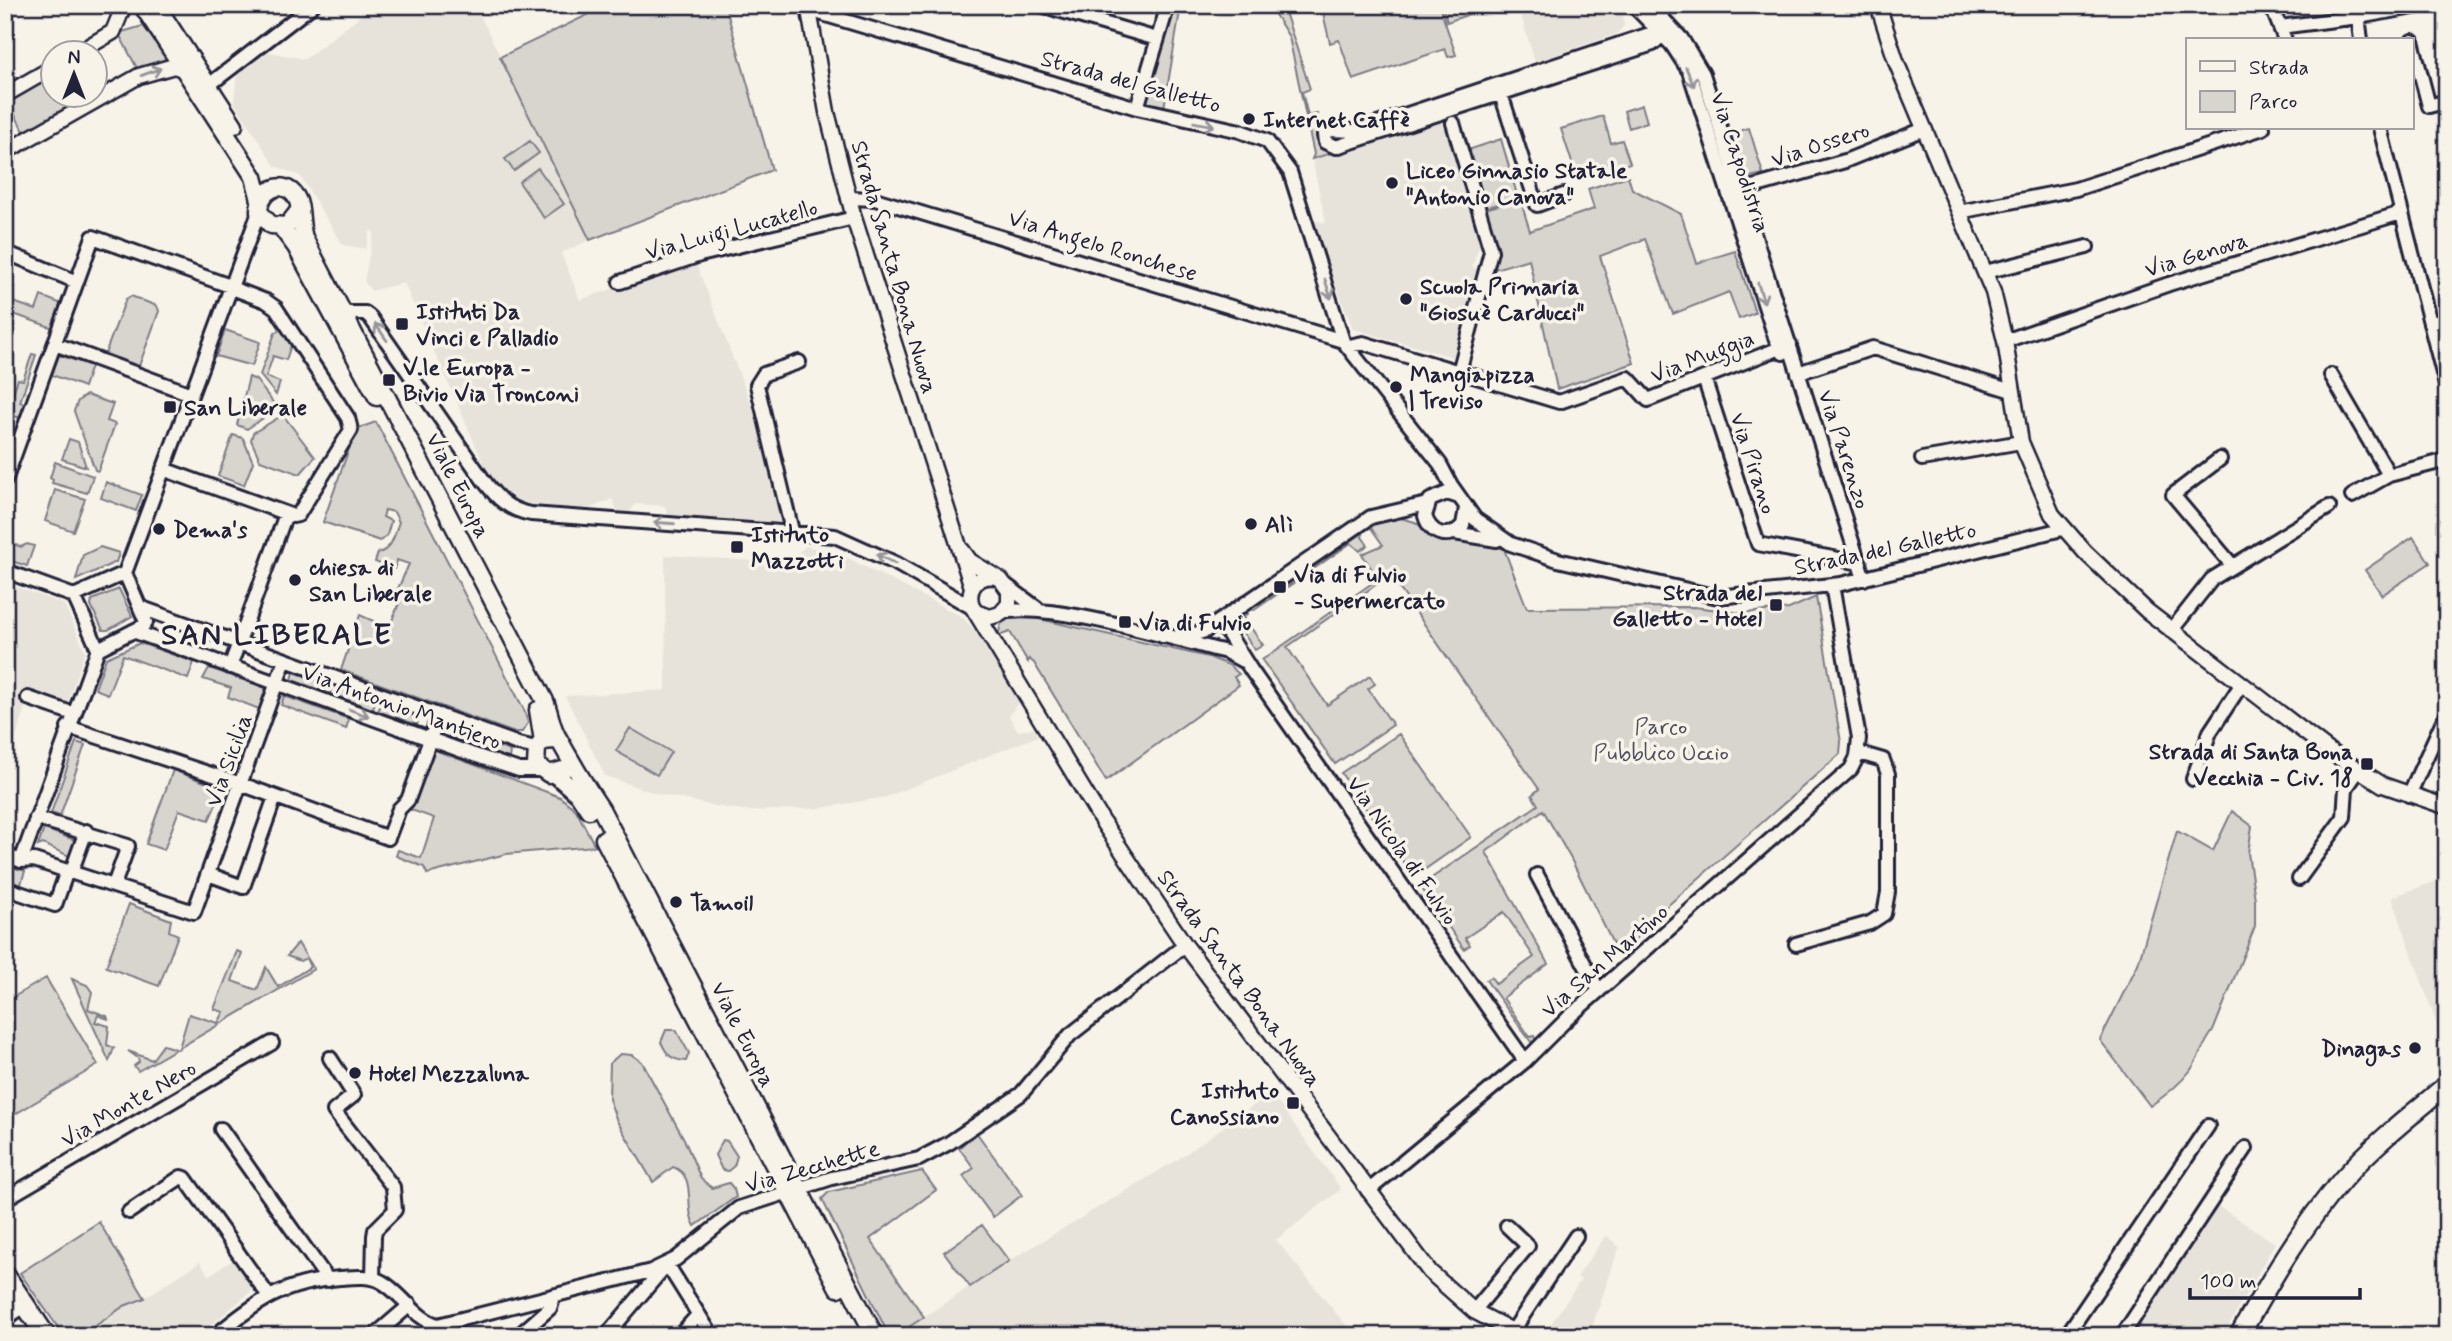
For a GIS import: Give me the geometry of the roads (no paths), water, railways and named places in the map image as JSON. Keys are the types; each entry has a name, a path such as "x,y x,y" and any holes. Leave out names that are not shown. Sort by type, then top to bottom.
{"main road":[{"name":"Viale Europa","path":"142,5 254,177 267,215 293,242 314,280 537,707 547,743 569,755 576,773 601,809 864,1336"},
{"name":"Viale Europa","path":"156,5 263,172 277,188 294,194 305,240 545,701 547,743 534,759 587,807 792,1190 875,1336"},
{"path":"277,188 267,191 267,215 292,223 298,212"},
{"path":"547,772 564,769 569,755"},
{"path":"2239,1336 2275,1272 2340,1183 2390,1133 2447,1086"},
{"path":"5,1275 46,1336"}],"street":[{"path":"103,38 113,32 124,5"},
{"path":"209,85 313,5"},
{"path":"1041,5 1157,39"},
{"path":"1137,108 1168,5"},
{"name":"Via Capodistria","path":"1650,5 1692,80 1734,192 1785,346"},
{"path":"2271,5 2284,38"},
{"path":"2280,27 2425,5"},
{"path":"1630,39 1637,24 1634,6"},
{"name":"Via Capodistria","path":"1634,6 1689,48 1703,74 1734,192"},
{"path":"1882,6 1895,57 1985,272 2005,341 2021,442 2042,496 2062,529 2171,631 2358,771 2409,795 2446,806"},
{"name":"Strada del Galletto","path":"809,8 1137,108 1252,134 1274,148 1290,172 1346,344 1433,454 1463,503 1486,528 1511,544"},
{"name":"Strada Santa Bona Nuova","path":"809,8 827,112 853,218 971,589"},
{"path":"2358,17 2361,38"},
{"path":"1664,31 1630,39 1499,89 1336,147 1325,142 1324,135 1328,131 1356,131 1499,89 1642,47 1664,31"},
{"path":"1642,47 1678,54"},
{"path":"2414,51 2429,106 2447,101"},
{"path":"5,152 139,76 174,66 186,70"},
{"path":"5,95 38,76"},
{"path":"1499,89 1536,205 1564,195"},
{"path":"1346,344 1363,343 1387,353 1459,372 1491,251 1454,122"},
{"name":"Via Ossero","path":"1734,192 1845,161 1924,129"},
{"path":"1959,212 2076,189 2257,130"},
{"path":"2380,130 2447,389"},
{"name":"Via Angelo Ronchese","path":"848,198 875,199 1346,344"},
{"name":"Via Genova","path":"2005,341 2169,284 2401,213"},
{"path":"5,571 74,596 125,573 247,240 267,215"},
{"name":"Via Luigi Lucatello","path":"620,282 700,255 853,218"},
{"path":"5,481 93,237 267,301 276,308 351,426 344,445 298,515 286,514 163,469"},
{"path":"1985,272 2087,247"},
{"path":"5,251 77,282"},
{"path":"345,313 365,313 370,317 484,481 495,495 514,509 531,514 792,531 847,539 947,591 975,611 990,617 1029,609 1054,614"},
{"path":"2430,324 2447,319"},
{"path":"55,344 191,394"},
{"name":"Via Muggia","path":"1459,372 1559,402 1628,378 1648,400 1785,346"},
{"name":"Via Parenzo","path":"1785,346 1798,373 1864,579"},
{"name":"Via Parenzo","path":"1798,373 1873,348 2012,391"},
{"path":"1361,362 1374,354 1387,353"},
{"path":"792,531 757,385 764,374 799,362"},
{"path":"2330,374 2389,475"},
{"name":"Via Pirano","path":"1704,378 1758,544 1860,563"},
{"path":"1922,458 2021,442"},
{"path":"1430,527 1425,516 1439,476 1433,454"},
{"path":"2220,459 2173,495 2232,565"},
{"path":"2352,496 2389,475 2447,460"},
{"path":"1395,511 1441,534 1454,533 1464,525 1463,503 1447,493 1430,500"},
{"name":"Via Nicola di Fulvio","path":"1162,636 1194,636 1233,613 1363,521 1382,512 1395,511 1430,500"},
{"path":"2171,631 2202,589 2232,565 2329,508"},
{"path":"230,667 286,514"},
{"name":"Strada del Galletto","path":"1454,533 1511,544 1558,561 1708,596 1740,597 1864,579 2062,529"},
{"path":"955,538 970,561 1034,607 1054,614"},
{"path":"21,861 98,649 146,621 125,573"},
{"path":"947,591 971,589 983,578 1001,581"},
{"path":"999,650 994,628 1010,598 1001,581"},
{"path":"1796,944 1870,923 1884,914 1888,892 1888,774 1883,760 1858,753 1858,729 1832,585"},
{"path":"971,589 975,611"},
{"path":"74,596 98,649"},
{"name":"Via Antonio Mantiero","path":"142,608 519,744 547,743"},
{"name":"Strada Santa Bona Nuova","path":"975,611 1104,824 1185,945 1435,1278 1474,1311 1517,1334 1577,1236"},
{"path":"1233,613 1233,640"},
{"name":"Via Nicola di Fulvio","path":"1054,614 1226,652 1246,663"},
{"path":"1216,624 1216,641 1226,652"},
{"name":"Via Nicola di Fulvio","path":"1216,624 1233,640 1246,663 1525,1061"},
{"name":"Via Antonio Mantiero","path":"133,631 430,739 519,769 547,772"},
{"name":"Via Sicilia","path":"5,855 21,861 34,860 70,870 194,912 285,660"},
{"path":"2193,779 2210,732 2241,685"},
{"path":"28,698 74,714"},
{"path":"2409,795 2447,712"},
{"path":"68,727 388,838 399,809 408,800 439,715"},
{"name":"Via San Martino","path":"1368,1191 1525,1061 1600,991 1825,795 1851,769 1858,753"},
{"path":"2300,879 2344,817 2346,788 2358,771"},
{"path":"208,874 243,887 275,797"},
{"path":"36,818 86,831 128,846 114,885"},
{"path":"5,888 55,905 86,831"},
{"path":"1537,875 1600,991"},
{"name":"Via Zecchette","path":"373,1278 432,1323 443,1324 625,1280 667,1264 729,1214 792,1190 919,1159 949,1143 1021,1094 1070,1035 1185,945"},
{"name":"Via Monte Nero","path":"5,1199 272,1043"},
{"path":"215,1336 268,1295 295,1285 328,1279 373,1278 375,1230 395,1210 394,1192 334,1111 354,1095 330,1058"},
{"path":"2066,1336 2207,1126"},
{"path":"221,1129 328,1279"},
{"path":"2122,1336 2246,1148"},
{"path":"129,1212 181,1177 185,1178 268,1295"},
{"path":"1474,1311 1528,1246 1507,1226"},
{"path":"606,1336 667,1264 712,1336"},
{"path":"518,1336 550,1308 554,1296"},
{"path":"5,1319 26,1305"},
{"path":"374,1336 410,1305"},
{"path":"679,1336 698,1315"},
{"path":"230,1324 239,1336"}],"place":[{"name":"Internet Caffè","path":"1249,119"},
{"name":"Liceo Ginnasio Statale \"Antonio Canova\"","path":"1392,183"},
{"name":"Scuola Primaria \"Giosuè Carducci\"","path":"1406,299"},
{"name":"Istituti Da Vinci e Palladio","path":"402,324"},
{"name":"V.le Europa - Bivio Via Tronconi","path":"389,380"},
{"name":"Mangiapizza | Treviso","path":"1396,387"},
{"name":"San Liberale","path":"170,407"},
{"name":"Alì","path":"1251,524"},
{"name":"Dema's","path":"159,529"},
{"name":"Istituto Mazzotti","path":"737,547"},
{"name":"chiesa di San Liberale","path":"295,580"},
{"name":"Via di Fulvio - Supermercato","path":"1280,587"},
{"name":"Strada del Galletto - Hotel","path":"1776,605"},
{"name":"Via di Fulvio","path":"1125,622"},
{"name":"Strada di Santa Bona Vecchia - Civ. 18","path":"2367,764"},
{"name":"Tamoil","path":"676,902"},
{"name":"Dinagas","path":"2415,1048"},
{"name":"Hotel Mezzaluna","path":"355,1073"},
{"name":"Istituto Canossiano","path":"1293,1103"}],"district":[{"name":"SAN LIBERALE","path":"277,634"}],"park label":[{"name":"Parco Pubblico Uccio","path":"1661,739"}]}
